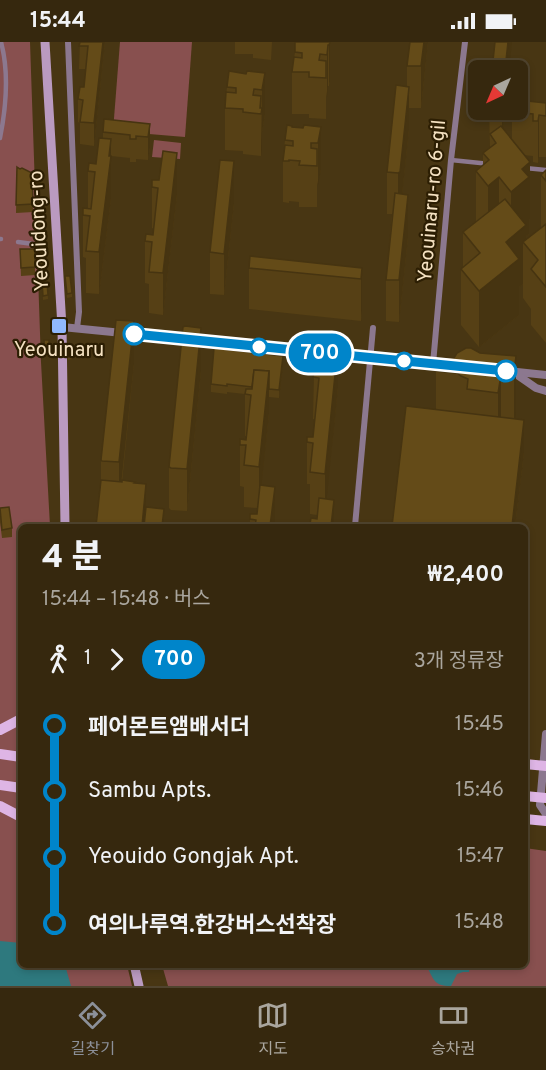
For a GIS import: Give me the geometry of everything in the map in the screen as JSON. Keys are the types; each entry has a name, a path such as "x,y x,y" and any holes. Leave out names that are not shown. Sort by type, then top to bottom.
{"main road":[{"name":"Yeouidong-ro","path":"45,42 62,327 64,524"},
{"path":"0,730 18,721"},
{"path":"3,754 18,756"},
{"path":"528,764 544,766"},
{"path":"1,785 18,788"},
{"path":"528,796 543,798"},
{"path":"0,806 18,815"},
{"path":"528,819 546,821"},
{"path":"135,968 139,986"}],"street":[{"path":"0,138 6,77 1,42"},
{"path":"68,42 79,312 77,328"},
{"name":"Yeouinaru-ro 6-gil","path":"433,364 451,160 465,42"},
{"path":"451,160 498,165"},
{"path":"522,168 546,170"},
{"path":"18,242 41,245"},
{"path":"62,327 454,366"},
{"path":"355,524 373,328"},
{"path":"495,370 546,375"},
{"path":"513,372 536,388 546,391"},
{"path":"546,734 543,798 540,805 546,814"}],"shaded area":[{"path":"0,42 30,42 41,362 50,524 18,524 18,968 128,968 132,986 0,986"},
{"path":"120,42 192,42 185,137 113,131"},
{"path":"154,140 181,143 180,159 152,157"},
{"path":"528,848 546,851 546,986 168,986 163,968 528,968"}],"water":[{"path":"0,941 18,943 18,968 66,968 71,986 0,986"},
{"path":"428,968 470,968 469,972 457,974 451,986 441,985 433,978"}],"building":[{"path":"80,42 103,42 94,123 80,122 83,100 78,99 80,87 84,87 88,46 79,46"},
{"path":"295,42 330,42 327,55 320,54 319,60 326,61 326,78 309,77 309,72 292,72 294,57 302,58 302,53 295,52"},
{"path":"410,42 424,42 421,66 407,66"},
{"path":"495,42 508,42 506,60 493,60"},
{"path":"229,71 246,74 247,71 265,73 262,90 254,89 253,95 261,96 261,114 243,112 243,109 225,108 226,92 236,93 236,88 227,87"},
{"path":"396,85 409,87 400,172 398,173 387,172"},
{"path":"528,101 546,103 546,116 539,115 538,121 533,121 533,114 528,114"},
{"path":"104,119 150,124 148,137 136,136 136,139 130,139 130,135 103,132"},
{"path":"287,125 303,128 304,125 321,127 318,143 311,143 311,148 317,149 317,166 299,165 300,161 283,161 285,145 293,146 293,141 285,140"},
{"path":"501,126 530,162 522,169 529,177 511,192 499,177 488,186 476,171 489,160 483,153 496,143 490,134"},
{"path":"99,138 111,139 109,156 111,156 99,252 86,251 90,216 83,215 83,208 91,209 95,172 88,171 89,163 96,164"},
{"path":"163,151 177,153 163,273 149,272 152,242 145,241 146,234 153,235 158,188 152,187 152,180 159,180"},
{"path":"220,160 234,161 224,254 210,252"},
{"path":"17,167 32,173 33,204 16,205"},
{"path":"546,170 546,181 541,175"},
{"path":"395,193 408,195 399,280 386,280"},
{"path":"505,199 526,225 506,242 519,259 479,291 461,269 480,253 463,232"},
{"path":"546,224 546,287 531,269 538,260 523,242"},
{"path":"20,249 35,249 35,267 21,268"},
{"path":"250,256 362,268 361,279 249,268"},
{"path":"65,276 70,276 72,293 67,294"},
{"path":"42,282 47,282 48,295 43,296"},
{"path":"116,320 134,321 119,462 101,460"},
{"path":"183,327 201,328 187,469 169,467"},
{"path":"44,340 49,340 49,352 45,352"},
{"path":"323,343 338,345 325,474 310,472 313,443 307,442 307,437 313,437 319,378 313,377 314,372 320,373"},
{"path":"68,344 72,344 72,355 68,356"},
{"path":"214,348 283,356 279,390 269,389 269,371 254,370 252,387 211,384"},
{"path":"466,348 480,353 516,356 514,372 506,372 506,376 501,375 498,393 467,389 468,379 457,373 436,371 437,360 444,361 444,357 454,358 457,353"},
{"path":"254,370 269,371 259,467 244,465 246,445 240,445 240,439 246,440 251,395 245,394 246,389 252,389"},
{"path":"406,406 524,420 512,524 392,524"},
{"path":"101,480 122,482 122,480 146,484 142,524 96,524"},
{"path":"260,485 275,487 270,524 255,524 256,520 250,519 250,514 257,514"},
{"path":"319,498 334,500 331,524 310,524 311,518 317,519"},
{"path":"9,507 12,528 2,530 0,508"},
{"path":"146,507 164,509 162,524 144,524"}],"bus line":[{"name":"700","path":"134,334 506,371"}],"place":[{"name":"Yeouinaru","path":"59,326"}]}
